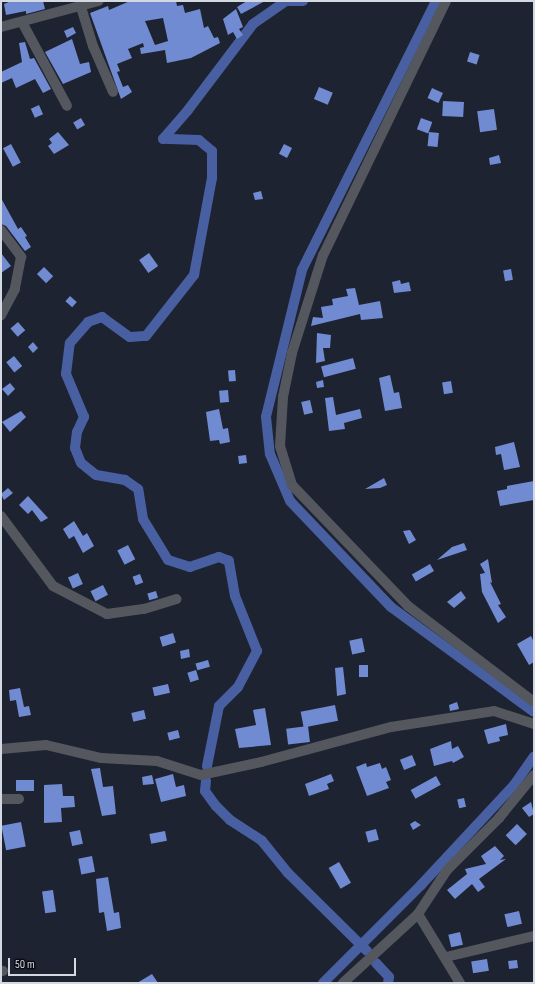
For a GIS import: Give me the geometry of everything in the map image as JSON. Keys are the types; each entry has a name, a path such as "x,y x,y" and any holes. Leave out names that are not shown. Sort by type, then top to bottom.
{"street":[{"path":"1,27 81,7 98,1"},
{"path":"446,1 323,255 283,397 280,446 292,485 408,606 534,702"},
{"path":"81,7 93,46 113,92"},
{"path":"22,22 67,106"},
{"path":"1,230 21,257 15,289 1,315"},
{"path":"1,517 53,586 107,614 144,609 177,599"},
{"path":"1,748 46,745 101,758 157,761 200,775 261,762 391,727 486,712 494,711 534,724"},
{"path":"343,983 418,914 447,870 499,818 534,775"},
{"path":"1,799 19,799"},
{"path":"418,914 446,957 460,983"},
{"path":"446,957 534,936"}],"building":[{"path":"11,1 43,1 45,9 26,14 26,11 6,15 4,4"},
{"path":"130,1 176,1 177,6 183,5 185,13 200,9 204,28 208,26 214,38 218,37 220,43 191,58 167,63 165,50 141,54 140,48 144,47 143,43 128,49 132,58 117,64 120,71 117,72 123,87 128,85 132,92 121,99 90,13 108,6 109,10","holes":["163,18 168,41 155,45 145,21"]},
{"path":"247,1 265,1 241,14 237,7"},
{"path":"236,9 243,27 239,29 243,35 237,39 233,32 228,35 223,19"},
{"path":"73,27 76,33 67,38 64,31"},
{"path":"72,39 80,64 89,62 91,72 63,84 45,52"},
{"path":"25,42 30,59 34,58 51,89 43,93 35,79 16,88 12,78 1,83 1,72 22,62 19,43"},
{"path":"470,52 480,55 477,64 467,62"},
{"path":"319,87 333,93 328,105 314,99"},
{"path":"432,88 443,93 438,103 428,98"},
{"path":"443,101 464,102 463,117 442,116"},
{"path":"39,105 43,114 35,118 31,109"},
{"path":"494,109 497,130 480,132 477,111"},
{"path":"81,118 85,125 77,129 73,122"},
{"path":"421,118 432,122 428,133 417,129"},
{"path":"58,132 69,145 54,154 48,146 52,143 49,139"},
{"path":"429,132 439,133 437,147 428,146"},
{"path":"11,144 21,163 13,167 3,148"},
{"path":"284,144 292,148 287,158 279,154"},
{"path":"499,155 501,163 490,165 489,158"},
{"path":"261,191 263,199 255,200 253,193"},
{"path":"1,198 18,229 21,227 27,236 25,237 31,247 25,251 6,226 1,224"},
{"path":"1,253 11,266 1,273"},
{"path":"149,253 158,266 148,273 139,260"},
{"path":"44,267 53,276 46,283 37,274"},
{"path":"511,269 513,280 505,281 503,270"},
{"path":"400,280 401,284 409,282 411,291 394,293 392,282"},
{"path":"355,288 359,305 380,301 383,318 361,320 360,314 311,326 313,317 323,318 321,307 333,305 332,299 348,296 346,289"},
{"path":"70,296 77,302 72,307 65,301"},
{"path":"18,322 25,330 18,337 10,329"},
{"path":"317,333 331,335 330,348 323,348 325,361 316,363"},
{"path":"33,342 38,348 33,353 28,347"},
{"path":"14,356 22,366 14,372 6,362"},
{"path":"353,358 356,369 324,377 321,367"},
{"path":"235,370 236,381 229,382 228,371"},
{"path":"390,375 394,393 399,392 402,408 385,411 379,378"},
{"path":"323,380 324,387 317,388 316,382"},
{"path":"451,381 453,393 444,394 442,382"},
{"path":"10,383 15,389 8,396 2,389"},
{"path":"228,390 229,402 220,403 219,391"},
{"path":"333,397 336,415 360,409 362,418 344,423 345,429 329,431 325,398"},
{"path":"310,400 313,413 304,415 301,402"},
{"path":"219,409 223,429 228,428 230,442 220,444 219,440 210,441 206,412"},
{"path":"21,411 26,417 10,432 2,422"},
{"path":"514,442 520,467 504,470 501,454 496,455 495,447"},
{"path":"246,455 247,463 239,464 238,456"},
{"path":"384,478 387,485 380,488 365,489"},
{"path":"534,481 534,500 500,506 497,491 507,489 507,486"},
{"path":"8,488 13,493 4,500 1,494"},
{"path":"28,496 48,518 41,522 32,510 28,514 19,505"},
{"path":"74,521 83,536 87,533 94,546 83,553 74,536 69,539 63,529"},
{"path":"410,530 416,540 409,544 403,531"},
{"path":"464,543 467,550 437,560 452,547"},
{"path":"128,545 135,559 125,565 117,550"},
{"path":"488,559 492,583 490,582 501,604 498,605 506,617 498,623 482,592 480,574 485,573 480,564"},
{"path":"430,564 434,571 416,581 412,574"},
{"path":"78,573 83,584 73,588 68,577"},
{"path":"140,574 143,582 136,585 133,577"},
{"path":"103,585 108,595 96,601 91,591"},
{"path":"156,591 158,598 149,600 147,593"},
{"path":"461,591 466,598 454,608 447,602"},
{"path":"173,633 176,643 163,647 160,637"},
{"path":"531,636 534,642 534,662 529,665 517,644"},
{"path":"362,638 365,652 352,654 349,641"},
{"path":"189,649 190,657 181,659 180,651"},
{"path":"208,660 210,667 197,670 196,664"},
{"path":"359,665 368,665 368,677 359,677"},
{"path":"343,667 346,694 337,696 335,668"},
{"path":"196,670 199,680 190,682 187,673"},
{"path":"168,684 170,693 154,696 152,688"},
{"path":"20,688 24,707 29,706 31,715 19,717 16,700 10,701 9,690"},
{"path":"457,702 459,709 450,711 449,705"},
{"path":"335,705 338,721 304,727 301,712"},
{"path":"265,708 271,745 239,748 235,729 256,725 253,710"},
{"path":"144,710 146,719 133,722 131,713"},
{"path":"506,724 508,735 499,737 500,741 488,744 484,730"},
{"path":"308,726 310,742 288,745 286,729"},
{"path":"178,730 180,738 169,740 167,733"},
{"path":"451,741 452,749 458,746 464,757 453,763 452,761 434,766 430,749"},
{"path":"412,755 416,765 404,770 400,760"},
{"path":"366,763 367,767 380,763 382,769 386,767 391,780 386,782 389,788 367,796 356,767"},
{"path":"100,768 103,787 113,786 116,814 102,816 91,769"},
{"path":"173,774 176,787 184,785 186,796 161,802 155,779"},
{"path":"331,774 334,781 327,784 329,789 309,796 305,784"},
{"path":"152,775 154,784 143,785 142,777"},
{"path":"436,776 441,785 415,799 411,790"},
{"path":"16,780 34,780 34,791 16,791"},
{"path":"62,784 63,796 74,796 75,807 61,808 62,822 44,823 44,785"},
{"path":"464,798 466,807 459,808 457,800"},
{"path":"531,802 534,814 529,817 522,808"},
{"path":"415,821 421,825 413,830 410,824"},
{"path":"21,822 26,847 6,850 1,826"},
{"path":"517,824 527,834 516,845 506,835"},
{"path":"376,829 379,840 368,842 365,832"},
{"path":"80,830 83,844 72,846 69,832"},
{"path":"165,831 167,841 151,844 149,834"},
{"path":"495,846 504,856 500,860 506,859 479,879 485,887 478,892 472,884 455,899 447,890 467,874 465,869 486,864 481,856"},
{"path":"92,856 95,872 81,874 78,859"},
{"path":"339,862 351,883 341,889 329,868"},
{"path":"108,877 114,913 119,912 121,928 107,931 104,912 99,913 96,879"},
{"path":"53,890 56,912 45,913 42,892"},
{"path":"519,911 522,924 507,927 504,914"},
{"path":"460,932 463,945 451,947 448,935"},
{"path":"487,959 489,971 473,973 471,962"},
{"path":"517,960 518,968 509,969 508,961"},
{"path":"152,974 158,983 137,983"}],"waterway":[{"path":"207,766 219,706 238,687 257,651 235,596 229,561 219,557 190,567 168,560 143,519 138,489 125,480 96,475 81,463 75,448 77,432 84,417 66,374 70,343 88,322 102,317 130,337 146,336 194,275 212,178 212,151 199,140 163,139 188,110 253,24 286,1 303,1"},
{"path":"436,1 302,270 266,417 270,454 290,501 391,607 534,712"},
{"path":"323,983 421,885 514,785 534,756"},
{"path":"206,781 205,791 216,806 230,820 262,841 288,873 367,951"},
{"path":"376,963 389,977 388,983"}]}
